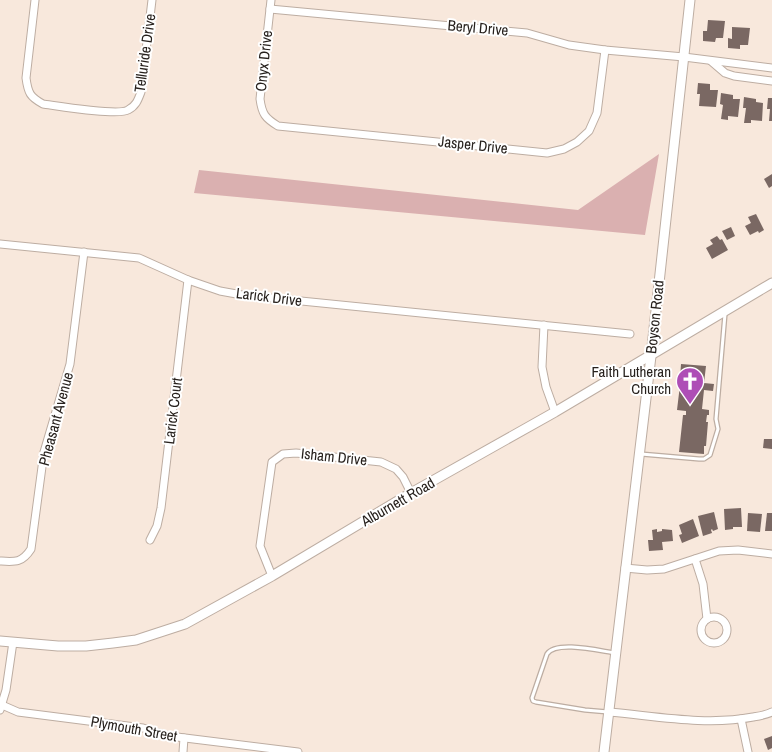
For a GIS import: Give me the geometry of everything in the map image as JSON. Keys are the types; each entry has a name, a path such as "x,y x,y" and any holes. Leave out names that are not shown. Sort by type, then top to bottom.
{"street":[{"name":"Telluride Drive","path":"35,0 26,78 27,90 34,99 43,104 114,113 126,112 136,105 141,92 152,0"},
{"name":"Onyx Drive","path":"268,120 261,111 260,99 271,0"},
{"name":"Boyson Road","path":"604,752 651,356 690,0"},
{"name":"Beryl Drive","path":"270,9 528,33 570,45 772,68"},
{"name":"Jasper Drive","path":"268,120 278,126 537,152 564,149 577,142 589,131 598,114 605,50"},
{"path":"710,61 725,73 734,76 772,81"},
{"name":"Larick Drive","path":"0,244 140,258 188,280 220,291 242,295 630,334"},
{"name":"Pheasant Avenue","path":"0,560 18,561 25,558 31,549 44,452 70,364 84,252"},
{"name":"Larick Court","path":"150,540 157,526 161,508 188,280"},
{"name":"Alburnett Road","path":"0,641 58,646 86,646 136,640 185,624 272,576 411,493 555,412 772,283"},
{"path":"544,326 542,366 546,387 555,412"},
{"name":"Isham Drive","path":"272,576 260,546 272,462 282,454 296,453 381,462 396,469 403,477 411,493"},
{"path":"625,568 664,569 719,551 738,550 772,554"},
{"path":"695,559 703,584 707,619"},
{"path":"1,707 6,690 13,642"},
{"name":"Plymouth Street","path":"1,707 18,712 143,728 170,736 298,752"},
{"path":"609,712 691,720 741,719 772,712"},
{"path":"741,719 748,752"},
{"path":"183,752 184,738"}],"lane":[{"path":"639,454 699,459 704,459 710,455 718,430 716,419 726,311"},
{"path":"609,712 536,702 532,698 550,650 564,646 616,653"}],"shaded area":[{"path":"659,154 645,235 194,193 199,170 578,210"}],"building":[{"path":"708,20 725,21 723,38 716,38 715,42 703,41 703,31 707,31"},
{"path":"732,27 750,28 748,45 740,45 740,49 728,48 728,38 732,39"},
{"path":"698,83 710,84 710,90 718,90 716,107 699,106 700,94 697,94"},
{"path":"721,93 733,95 733,99 740,99 738,117 728,116 728,120 721,119 723,105 720,104"},
{"path":"744,97 756,99 756,102 763,103 762,121 751,120 751,123 744,123 746,108 743,108"},
{"path":"768,98 772,98 772,121 769,121 770,109 767,109"},
{"path":"772,174 772,186 769,188 764,179"},
{"path":"756,214 764,230 750,235 745,226 751,223 748,217"},
{"path":"731,227 735,236 727,240 722,231"},
{"path":"717,236 720,240 722,239 728,250 712,259 706,248 713,244 710,240"},
{"name":"Faith Lutheran Church","path":"681,364 706,366 704,383 714,384 713,391 704,390 702,409 709,410 709,415 707,415 706,422 708,422 704,454 679,452 683,415 686,415 686,411 677,410 680,385 686,385 686,379 680,378"},
{"path":"764,439 772,439 772,449 763,448"},
{"path":"741,508 742,527 733,527 733,529 725,530 724,509"},
{"path":"714,512 718,529 713,531 712,529 712,533 703,536 698,516"},
{"path":"748,513 762,514 760,532 747,531"},
{"path":"767,513 772,513 772,531 765,531"},
{"path":"693,519 699,536 682,543 679,535 682,534 679,525"},
{"path":"657,529 657,532 662,531 662,529 672,530 673,541 662,542 663,550 649,551 648,540 653,540 652,530"},
{"path":"772,736 772,748 768,750 764,739"}],"place":[{"name":"Faith Lutheran Church","path":"690,405"}]}
